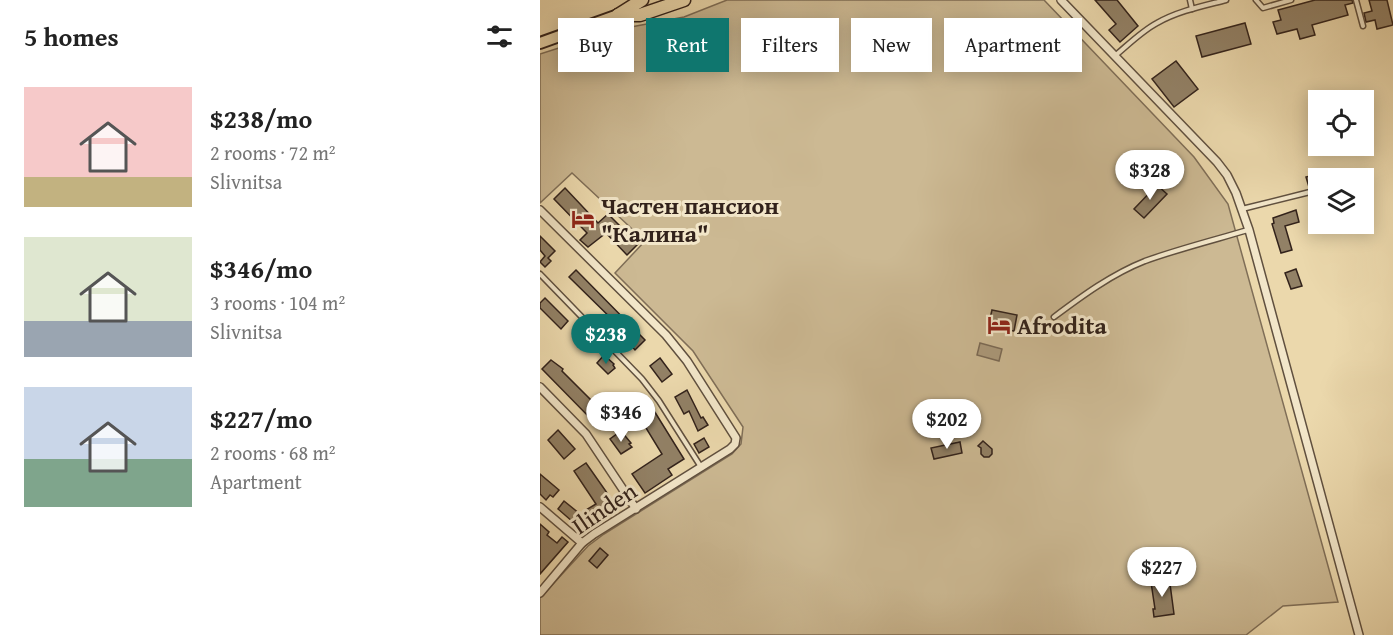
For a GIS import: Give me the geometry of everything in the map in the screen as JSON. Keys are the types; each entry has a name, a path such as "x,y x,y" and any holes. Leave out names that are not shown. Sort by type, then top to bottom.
{"highway":[{"path":"618,15 643,0"},
{"path":"618,15 640,15 684,0"}],"main road":[{"path":"540,43 618,15"}],"street":[{"path":"643,0 649,12"},
{"path":"1061,0 1227,175 1242,209 1359,635"},
{"name":"Ilinden","path":"540,210 666,335 687,361 736,438 735,444 730,449 582,543 540,593"},
{"path":"540,387 586,434 636,509"},
{"path":"540,507 582,543"}],"lane":[{"path":"1190,0 1192,9"},
{"path":"1116,56 1142,33 1159,22 1192,9 1226,0"},
{"path":"1256,0 1263,8 1291,0"},
{"path":"1356,0 1363,26"},
{"path":"1242,209 1308,192"},
{"path":"1054,317 1105,282 1144,261 1248,230"},
{"path":"540,274 642,379 659,401 701,467"}],"shaded area":[{"path":"727,0 1044,0 1061,18 944,18 944,72 1082,72 1082,40 1194,157 1228,204 1338,602 1283,606 1246,635 540,635 540,598 588,546 732,454 741,444 743,427 693,351 615,273 645,241 572,173 540,203 540,54 558,48 558,72 634,72 634,26 646,24 646,72 729,72 729,18 679,18"},
{"path":"980,343 1002,349 999,361 977,355"}],"building":[{"path":"1095,0 1117,0 1138,26 1120,42 1109,30 1116,24"},
{"path":"1315,0 1352,0 1353,3 1345,5 1348,15 1312,25 1315,35 1300,39 1297,29 1277,34 1273,22 1281,20 1278,10"},
{"path":"1369,0 1387,0 1393,25 1377,29 1375,20 1366,22 1364,13 1372,11"},
{"path":"1245,23 1251,44 1202,57 1196,36"},
{"path":"1176,61 1198,89 1174,107 1152,79"},
{"path":"1157,185 1167,194 1144,218 1134,209"},
{"name":"Частен пансион \"Калина\"","path":"565,188 598,223 608,214 638,244 627,255 606,233 588,247 580,240 587,233 554,199"},
{"path":"1296,210 1299,222 1285,226 1292,250 1281,253 1272,224 1274,223 1273,218"},
{"path":"540,236 555,251 548,258 551,261 545,267 540,262 545,256 540,250"},
{"path":"1296,269 1302,286 1291,289 1285,273"},
{"path":"576,270 645,340 635,350 622,335 625,332 569,277"},
{"path":"545,298 568,321 561,329 540,308 540,303"},
{"path":"992,310 1017,315 1014,331 1009,330 1008,332 988,327"},
{"path":"604,355 614,364 615,368 608,374 597,363"},
{"path":"660,358 672,374 662,382 650,366"},
{"path":"551,360 563,369 562,371 604,413 594,422 542,369"},
{"path":"687,390 701,418 703,417 708,425 698,431 689,411 684,414 675,397"},
{"path":"648,401 684,459 668,469 672,475 645,493 632,474 662,454 635,410"},
{"path":"558,430 575,449 564,459 548,440"},
{"path":"621,431 632,447 621,454 610,439"},
{"path":"704,438 709,447 699,453 694,444"},
{"path":"983,441 992,449 989,457 981,454 981,448 978,446"},
{"path":"960,442 962,453 934,459 931,448"},
{"path":"586,463 617,507 595,522 586,510 596,504 574,471"},
{"path":"540,474 559,490 553,497 550,495 546,500 540,494"},
{"path":"564,501 580,514 573,522 558,509"},
{"path":"540,524 549,532 547,535 557,543 562,537 568,542 540,574"},
{"path":"600,548 608,555 597,568 589,561"},
{"path":"1169,580 1174,614 1154,617 1151,582"}],"place":[{"name":"Частен пансион \"Калина\"","path":"583,219"},
{"name":"Afrodita","path":"999,325"}]}
